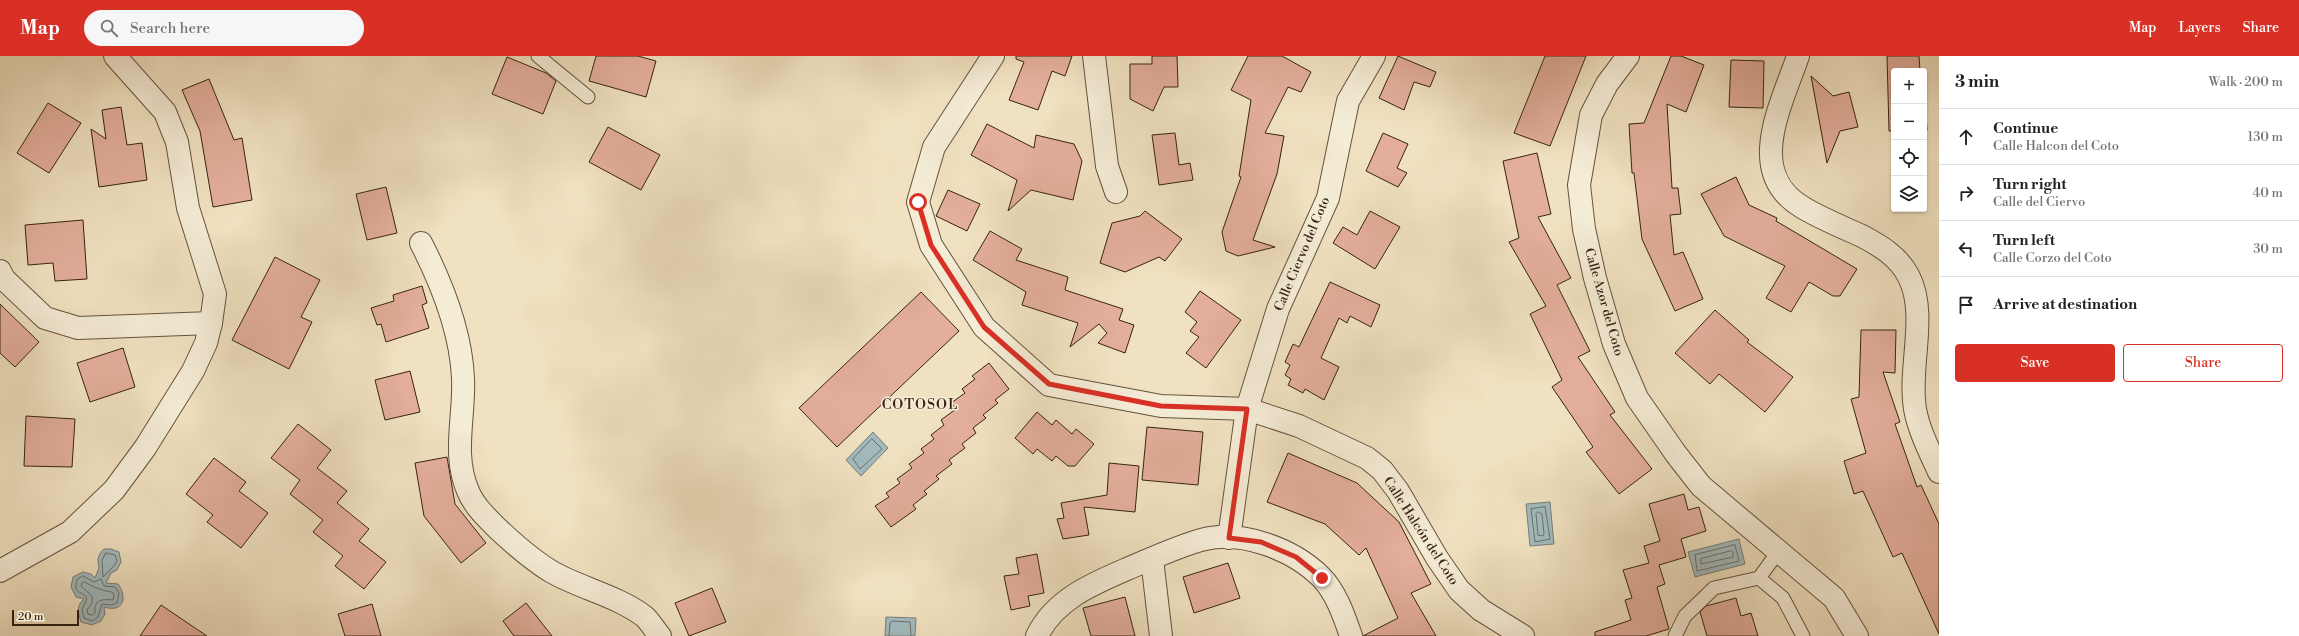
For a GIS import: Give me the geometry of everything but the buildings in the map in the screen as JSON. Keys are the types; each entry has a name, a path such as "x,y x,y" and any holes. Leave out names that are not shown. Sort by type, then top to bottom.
{"street":[{"path":"0,571 70,532 114,490 145,448 193,371 206,343 211,323 215,294 188,208 177,142 165,112 114,56"},
{"name":"Calle Halcón del Coto","path":"993,56 934,147 918,202 931,245 984,327 1049,384 1161,406 1247,409 1299,426 1367,458 1382,470 1398,491 1437,558 1459,590 1481,610 1524,636"},
{"path":"1094,56 1107,166 1116,192"},
{"name":"Calle Ciervo del Coto","path":"1229,538 1247,409 1278,309 1328,198 1348,102 1374,56"},
{"name":"Calle Azor del Coto","path":"1628,56 1607,84 1591,115 1579,185 1584,228 1595,278 1612,337 1637,398 1676,454 1701,486 1834,598 1857,636"},
{"path":"1798,56 1771,139 1770,161 1775,180 1801,207 1875,243 1897,258 1909,277 1915,295 1915,409 1922,431 1939,472"},
{"path":"421,243 436,272 458,343 463,378 459,441 461,464 468,492 485,516 521,551 553,572 612,599 645,617 660,636"},
{"path":"0,271 4,279 45,318 78,328 211,323"},
{"path":"1037,636 1044,622 1069,598 1109,577 1202,540 1229,538 1261,542 1296,557 1322,578 1342,610 1351,636"},
{"path":"1152,559 1161,636"}],"lane":[{"path":"538,56 588,97"},
{"path":"1675,636 1684,616 1714,588 1758,578 1778,552"},
{"path":"1758,578 1783,598 1803,636"}],"water":[{"path":"873,432 888,448 861,476 846,460"},
{"path":"1550,502 1554,544 1530,546 1526,504"},
{"path":"1739,539 1745,564 1695,577 1688,552"},
{"path":"104,549 111,549 119,552 121,562 117,570 111,573 106,583 118,584 123,594 123,599 122,603 116,608 104,607 105,614 101,621 92,625 81,622 78,609 84,599 76,597 71,587 73,577 83,572 91,574 95,578 99,568 98,557"},
{"path":"886,617 916,618 915,636 885,636"}],"district":[{"name":"COTOSOL","path":"920,405"}],"route":[{"path":"918,202 931,245 984,327 1049,384 1161,406 1247,409 1229,538 1261,542 1296,557 1322,578"}]}
